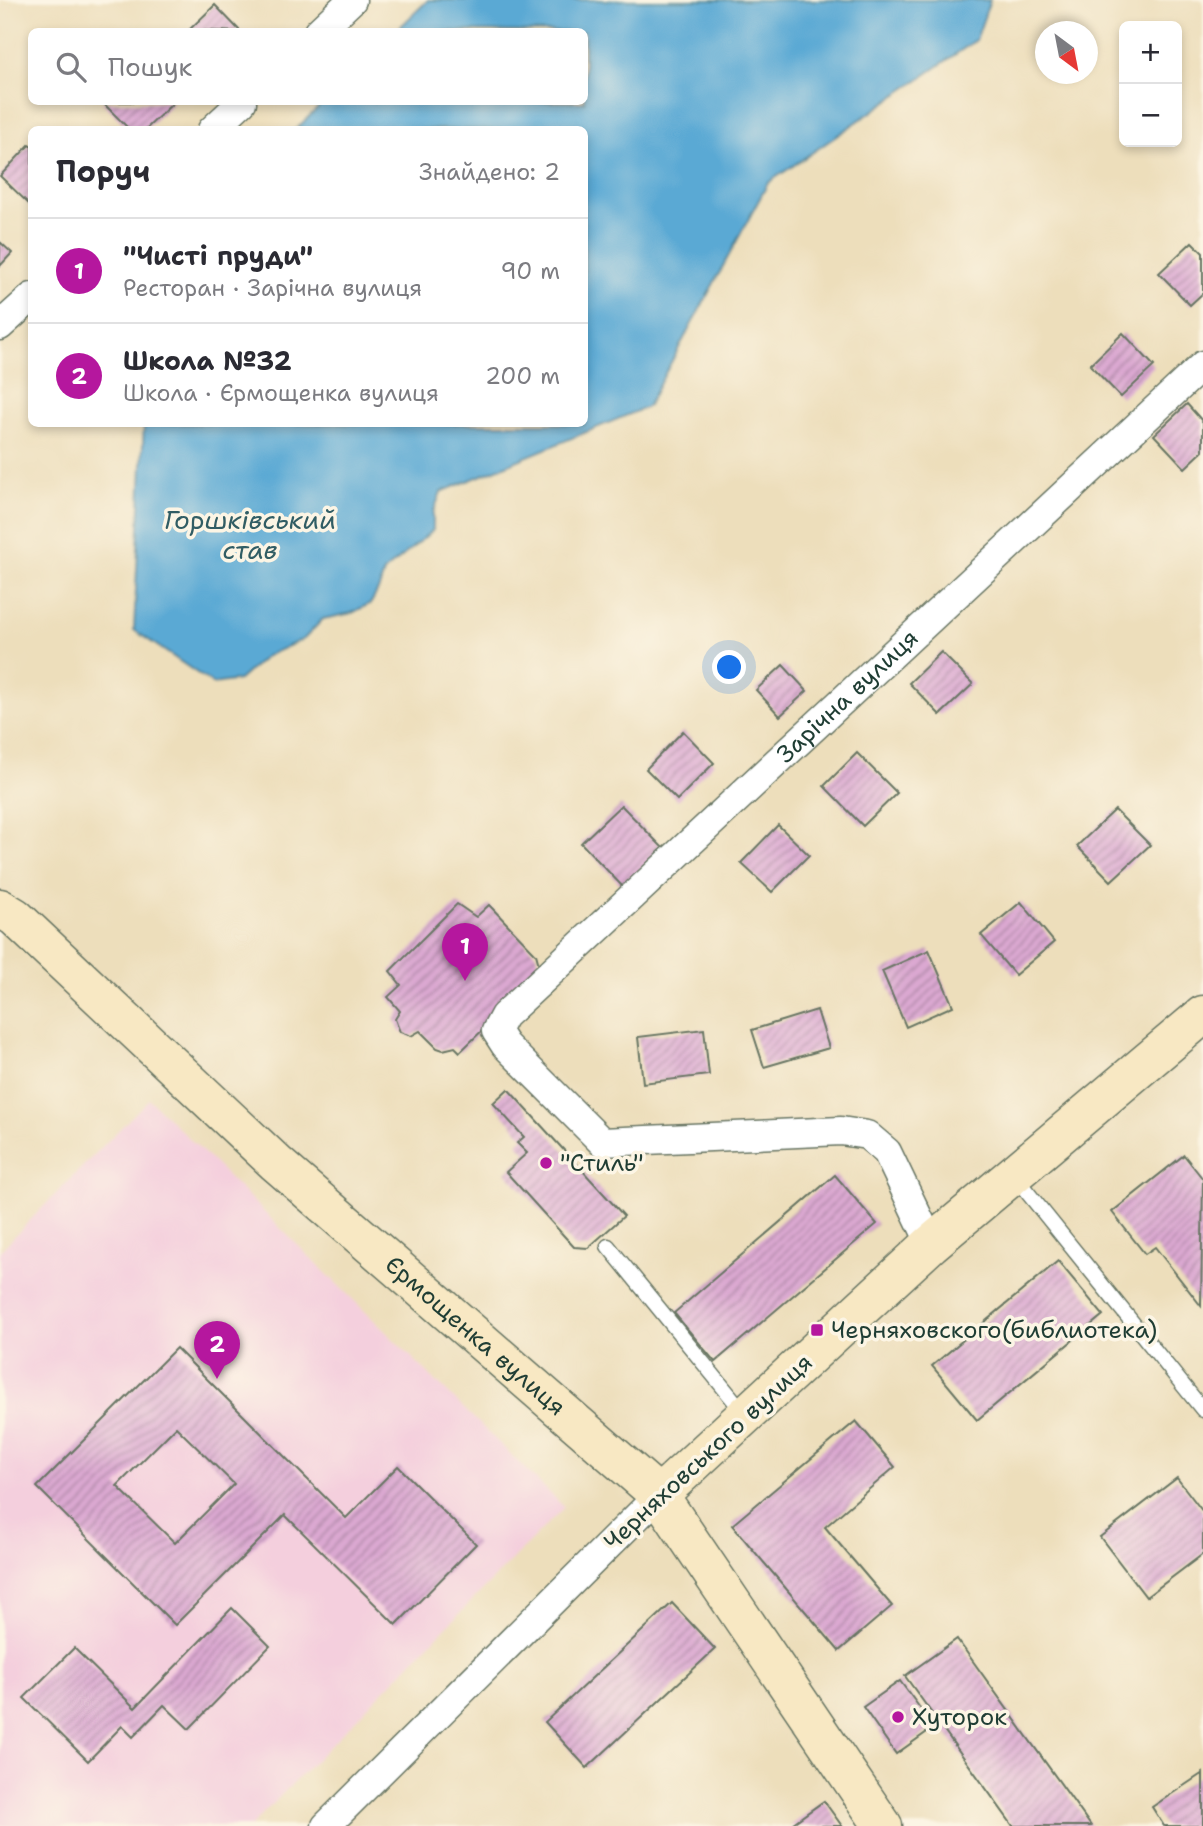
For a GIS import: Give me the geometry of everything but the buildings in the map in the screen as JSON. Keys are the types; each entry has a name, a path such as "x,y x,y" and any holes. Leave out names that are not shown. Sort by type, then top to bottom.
{"street":[{"path":"322,28 352,0"},
{"path":"216,126 239,105"},
{"path":"0,326 28,301"},
{"name":"Зарічна вулиця","path":"931,1244 887,1152 867,1135 841,1131 602,1142 505,1045 496,1031 504,1016 1203,365"},
{"name":"Єрмощенка вулиця","path":"0,908 15,917 276,1163 659,1495 883,1826"},
{"name":"Черняховського вулиця","path":"326,1826 659,1495 931,1244 1203,1015"}],"lane":[{"path":"1013,1175 1203,1410"},
{"path":"608,1246 746,1415"}],"shaded area":[{"path":"149,1099 564,1507 251,1826 0,1826 0,1251"}],"water":[{"name":"Горшківський став","path":"428,0 990,0 976,40 768,183 647,407 441,492 433,513 433,530 384,572 371,603 352,613 323,619 304,639 266,656 239,680 213,684 134,630 144,427 588,427 588,126 299,126 321,105 588,105 588,28 399,28"}],"place":[{"name":"\"Чисті пруди\"","path":"465,981"},
{"name":"\"Стиль\"","path":"546,1163"},
{"name":"Черняховского(библиотека)","path":"817,1330"},
{"name":"Школа №32","path":"217,1379"},
{"name":"Хуторок","path":"898,1717"}]}
